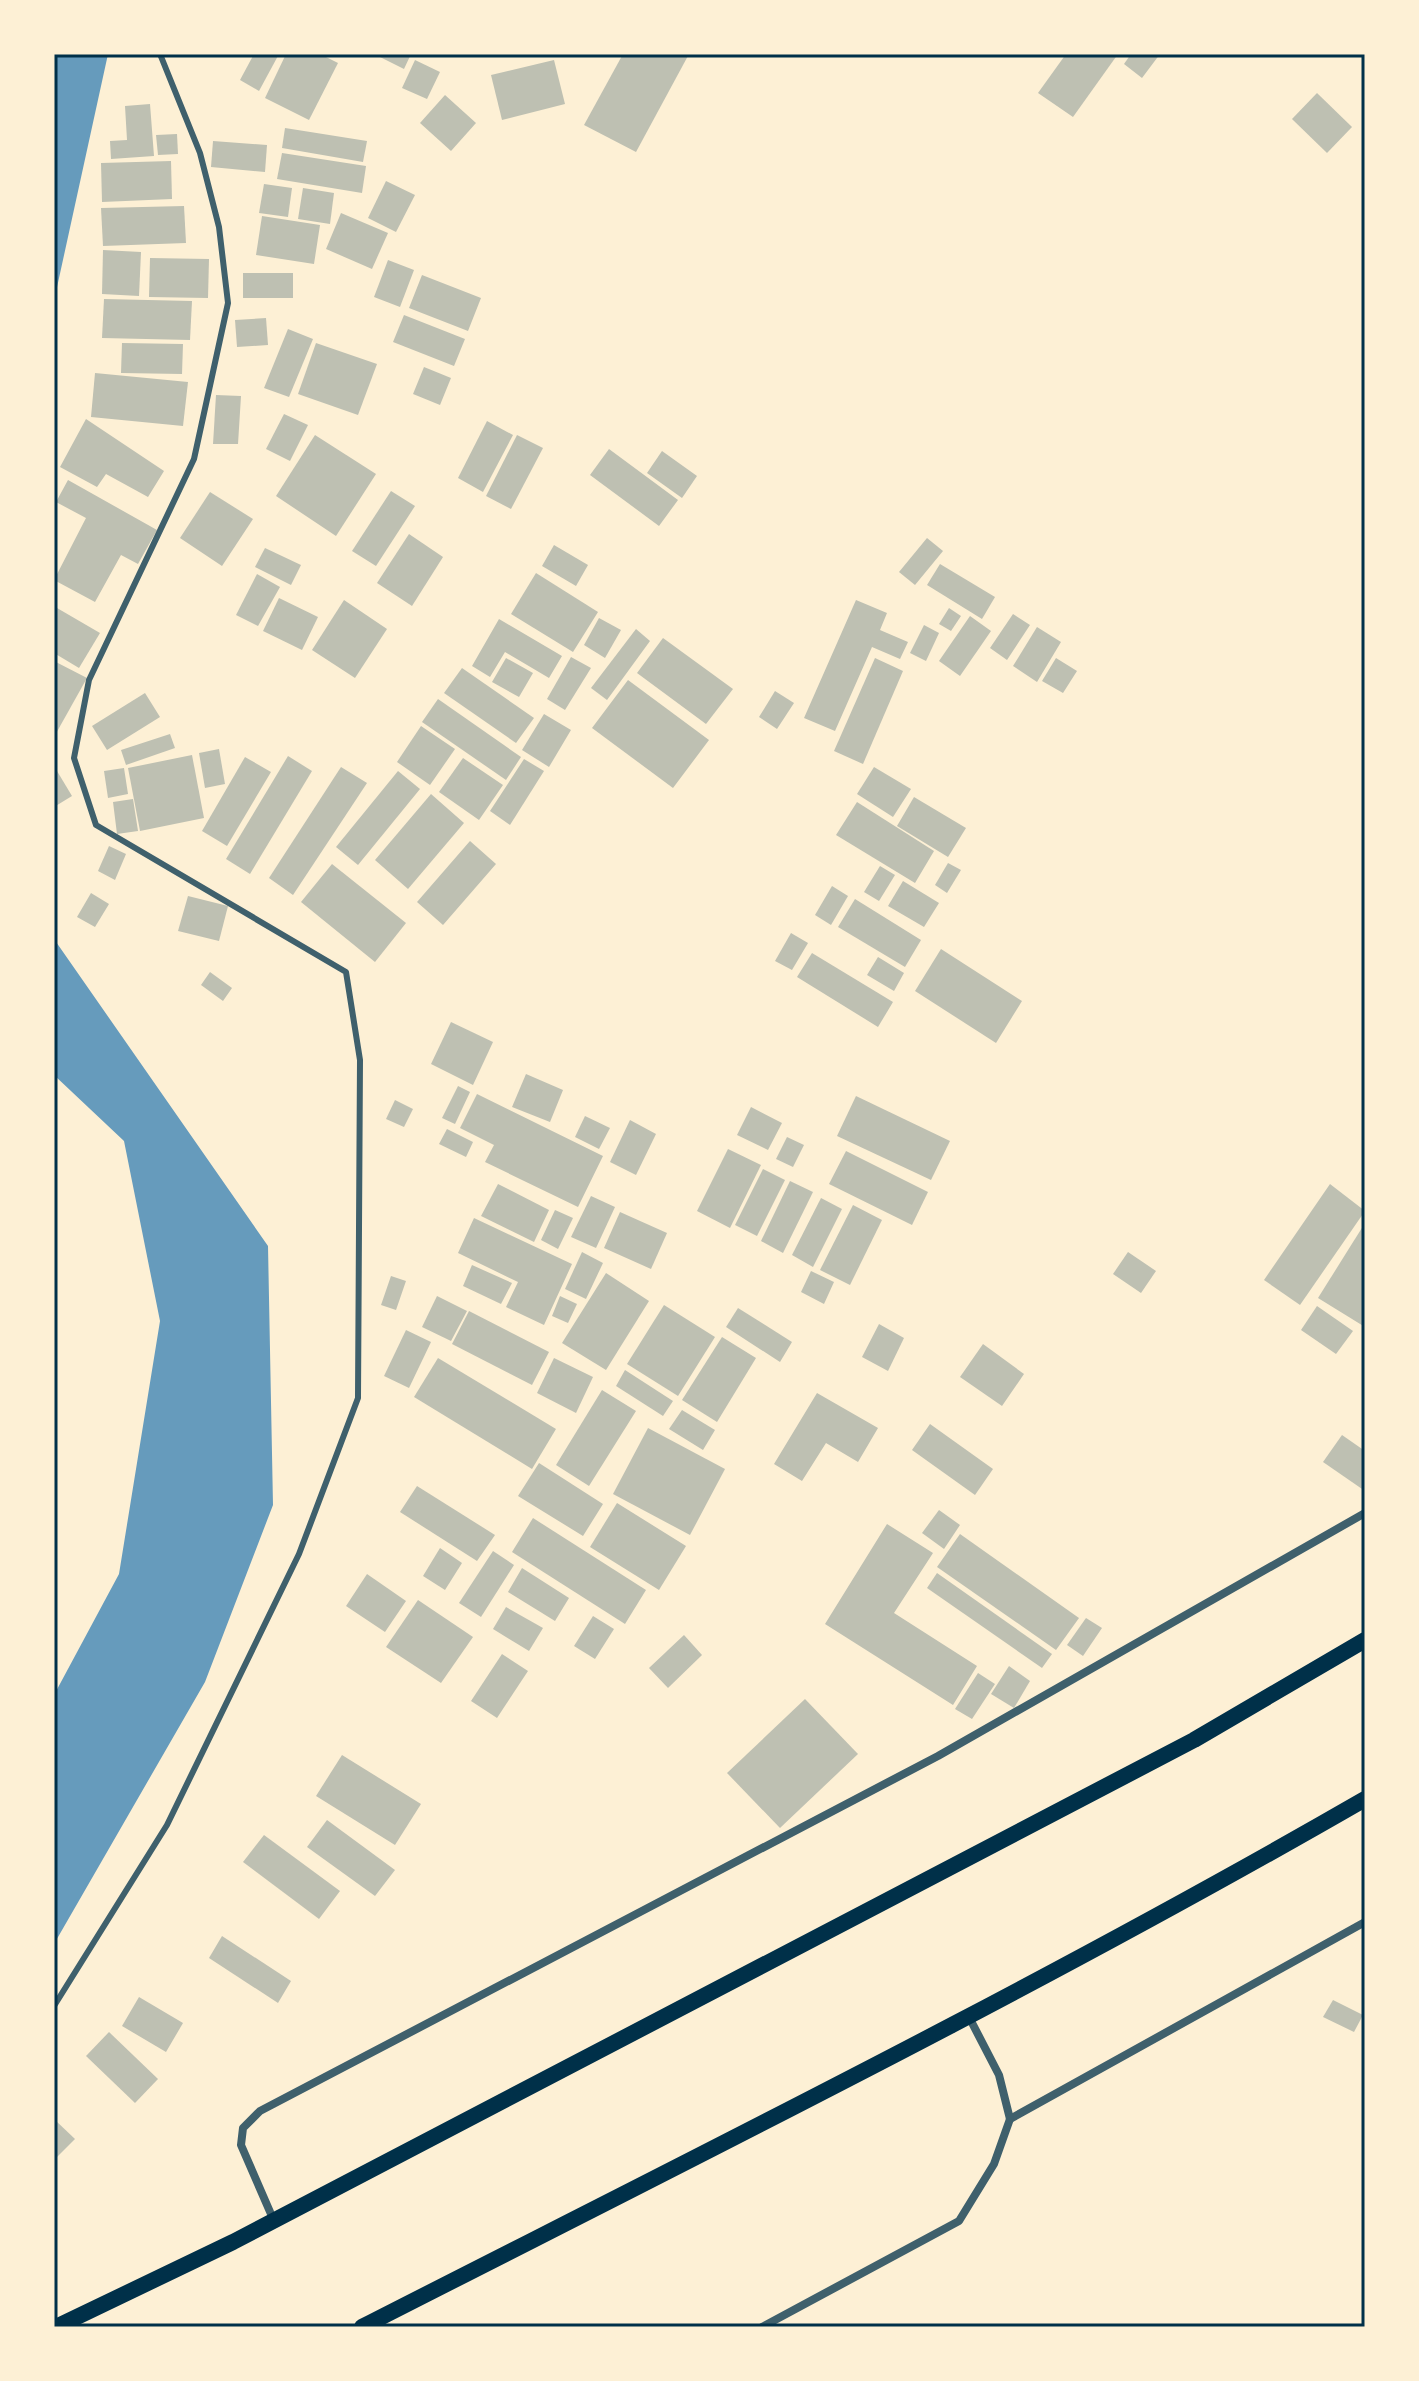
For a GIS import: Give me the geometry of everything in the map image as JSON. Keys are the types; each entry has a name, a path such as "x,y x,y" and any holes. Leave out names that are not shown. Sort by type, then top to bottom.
{"main road":[{"path":"56,2327 274,2221 1194,1740 1365,1640"},
{"path":"362,2327 969,2017 1228,1878 1365,1799"}],"street":[{"path":"274,2221 241,2145 243,2128 260,2111 938,1756 1365,1513"},
{"path":"1010,2119 1365,1922"},
{"path":"762,2327 959,2221 994,2164 1010,2119 999,2075 969,2017"}],"lane":[{"path":"54,2006 167,1825 299,1554 358,1398 360,1060 346,972 96,825 74,758 89,680 194,459 228,303 219,227 200,153 160,54"}],"water":[{"path":"54,54 108,54 54,301"},
{"path":"54,939 268,1246 273,1505 205,1682 54,1944 54,1695 119,1574 160,1321 124,1141 54,1075"}],"building":[{"path":"254,54 279,54 259,91 240,80"},
{"path":"286,54 320,54 338,63 309,120 265,98"},
{"path":"374,54 411,54 404,69"},
{"path":"623,54 689,54 636,152 584,125"},
{"path":"1066,54 1118,54 1073,117 1038,93"},
{"path":"1131,54 1160,54 1142,78 1124,64"},
{"path":"415,60 440,72 427,99 402,88"},
{"path":"554,60 565,104 502,120 491,75"},
{"path":"1317,93 1352,127 1327,153 1292,119"},
{"path":"445,95 476,123 451,151 420,123"},
{"path":"150,104 154,156 111,159 110,141 127,140 125,106"},
{"path":"285,128 367,141 363,162 282,148"},
{"path":"177,134 178,154 158,155 156,135"},
{"path":"213,141 267,145 265,172 211,167"},
{"path":"282,153 366,166 362,193 277,179"},
{"path":"171,161 172,199 102,202 101,163"},
{"path":"386,181 415,195 396,232 368,218"},
{"path":"264,184 292,188 288,217 259,213"},
{"path":"303,188 334,193 330,224 298,219"},
{"path":"184,206 186,243 103,246 101,208"},
{"path":"341,213 388,233 372,269 326,249"},
{"path":"262,216 320,225 314,264 256,255"},
{"path":"103,250 141,252 139,296 102,294"},
{"path":"150,258 209,259 208,298 149,297"},
{"path":"388,260 414,270 400,307 374,297"},
{"path":"243,273 293,273 293,298 243,298"},
{"path":"422,275 481,298 468,331 409,308"},
{"path":"104,299 192,301 190,340 102,338"},
{"path":"404,315 465,339 454,366 393,342"},
{"path":"266,318 268,345 237,347 235,320"},
{"path":"288,329 313,339 289,397 264,388"},
{"path":"122,343 183,344 182,374 121,373"},
{"path":"316,343 377,364 358,415 298,394"},
{"path":"424,367 451,378 440,405 413,394"},
{"path":"95,373 188,382 183,426 91,417"},
{"path":"216,395 241,396 238,444 213,444"},
{"path":"284,414 308,425 290,461 266,449"},
{"path":"86,419 164,471 148,497 106,474 97,487 60,467"},
{"path":"487,421 513,435 483,492 458,478"},
{"path":"315,435 376,474 336,536 276,496"},
{"path":"517,435 543,448 511,509 486,496"},
{"path":"609,449 678,500 659,526 590,475"},
{"path":"662,451 697,476 682,498 647,473"},
{"path":"68,480 157,530 138,564 121,555 95,602 54,580 86,518 56,502"},
{"path":"391,491 415,506 376,566 352,551"},
{"path":"210,492 253,519 222,566 180,538"},
{"path":"409,534 443,557 412,606 377,583"},
{"path":"927,538 943,551 915,585 899,572"},
{"path":"554,545 588,565 576,586 542,566"},
{"path":"265,548 301,565 291,585 255,567"},
{"path":"940,564 995,597 982,619 927,585"},
{"path":"536,573 598,612 573,652 511,614"},
{"path":"257,574 280,587 258,626 236,615"},
{"path":"279,598 318,617 302,650 263,631"},
{"path":"344,600 387,629 355,678 312,650"},
{"path":"856,600 887,613 880,630 908,642 900,659 872,647 835,731 804,718"},
{"path":"57,608 100,633 79,668 54,653"},
{"path":"949,608 961,616 951,631 939,624"},
{"path":"1013,614 1030,625 1007,660 990,648"},
{"path":"970,616 991,631 960,676 939,661"},
{"path":"599,618 621,630 605,658 584,645"},
{"path":"499,619 562,656 549,678 505,652 490,677 472,666"},
{"path":"924,625 939,633 926,661 910,653"},
{"path":"1037,627 1061,642 1037,682 1013,666"},
{"path":"636,629 650,641 607,700 591,688"},
{"path":"663,638 733,689 706,724 637,673"},
{"path":"571,657 591,668 565,710 547,699"},
{"path":"506,658 533,673 519,697 492,682"},
{"path":"875,658 903,671 863,764 834,751"},
{"path":"1056,658 1077,671 1063,693 1042,681"},
{"path":"54,661 87,678 54,737"},
{"path":"462,668 534,718 516,743 444,693"},
{"path":"628,680 709,740 673,788 592,728"},
{"path":"775,691 794,703 777,729 759,717"},
{"path":"145,693 160,717 107,750 92,726"},
{"path":"438,699 521,757 506,780 422,722"},
{"path":"544,714 571,730 549,767 522,750"},
{"path":"421,726 455,749 430,785 397,762"},
{"path":"170,734 175,748 126,765 121,750"},
{"path":"219,749 225,784 205,788 199,753"},
{"path":"192,755 204,818 140,831 128,768"},
{"path":"288,756 312,771 250,874 226,859"},
{"path":"245,757 271,772 227,846 202,831"},
{"path":"463,758 503,785 479,820 439,792"},
{"path":"524,759 544,771 510,825 490,811"},
{"path":"54,766 72,796 54,807"},
{"path":"341,767 367,783 293,895 269,878"},
{"path":"874,767 911,789 893,817 857,794"},
{"path":"124,768 128,794 108,798 104,771"},
{"path":"398,771 420,789 358,865 336,847"},
{"path":"431,794 464,823 408,889 375,860"},
{"path":"914,797 966,828 948,857 897,826"},
{"path":"133,799 138,831 117,834 113,802"},
{"path":"857,802 934,851 915,883 836,835"},
{"path":"470,841 496,864 443,925 417,902"},
{"path":"109,846 126,854 115,880 98,871"},
{"path":"948,863 961,870 947,893 935,885"},
{"path":"332,864 406,923 375,962 301,902"},
{"path":"880,866 895,875 879,901 864,892"},
{"path":"903,881 939,903 924,927 888,906"},
{"path":"832,886 848,896 831,925 815,915"},
{"path":"91,893 109,904 95,927 77,917"},
{"path":"188,896 228,906 219,941 178,931"},
{"path":"855,899 921,940 905,967 838,927"},
{"path":"791,933 808,943 792,970 775,961"},
{"path":"941,949 1022,1001 996,1043 915,991"},
{"path":"812,953 893,1002 878,1027 797,977"},
{"path":"878,957 904,973 894,991 867,975"},
{"path":"210,972 232,988 223,1001 201,985"},
{"path":"451,1022 493,1042 473,1085 431,1064"},
{"path":"526,1074 563,1090 550,1122 512,1107"},
{"path":"458,1086 470,1092 455,1124 442,1118"},
{"path":"477,1094 603,1156 578,1207 485,1162 494,1145 460,1128"},
{"path":"856,1096 950,1141 931,1180 837,1136"},
{"path":"395,1100 413,1109 404,1127 386,1119"},
{"path":"751,1107 782,1123 768,1150 737,1135"},
{"path":"585,1116 610,1128 599,1149 575,1137"},
{"path":"630,1120 656,1134 636,1175 610,1162"},
{"path":"447,1129 473,1142 466,1157 439,1144"},
{"path":"787,1137 804,1145 793,1167 776,1159"},
{"path":"728,1149 761,1165 730,1228 697,1211"},
{"path":"846,1151 928,1192 912,1225 829,1184"},
{"path":"763,1169 785,1180 757,1236 735,1225"},
{"path":"790,1181 813,1192 783,1253 761,1241"},
{"path":"498,1184 549,1210 534,1242 481,1216"},
{"path":"1330,1184 1365,1211 1300,1305 1264,1280"},
{"path":"591,1196 615,1207 596,1248 571,1237"},
{"path":"821,1198 842,1209 813,1267 792,1255"},
{"path":"853,1205 882,1220 850,1285 820,1270"},
{"path":"555,1210 573,1218 558,1249 541,1240"},
{"path":"620,1212 667,1233 651,1269 604,1248"},
{"path":"474,1218 572,1264 544,1325 506,1307 518,1282 458,1253"},
{"path":"1365,1223 1365,1327 1318,1298"},
{"path":"582,1252 603,1263 586,1299 565,1289"},
{"path":"1128,1252 1156,1271 1141,1293 1113,1274"},
{"path":"472,1265 512,1283 501,1304 463,1286"},
{"path":"811,1271 834,1282 824,1304 801,1292"},
{"path":"606,1273 649,1301 606,1370 562,1343"},
{"path":"391,1276 406,1281 396,1310 381,1305"},
{"path":"437,1296 467,1311 451,1341 422,1327"},
{"path":"560,1296 577,1304 568,1323 552,1316"},
{"path":"664,1305 715,1337 678,1396 627,1364"},
{"path":"1317,1306 1353,1331 1336,1354 1301,1330"},
{"path":"738,1308 792,1342 780,1362 726,1327"},
{"path":"469,1311 549,1352 532,1385 452,1344"},
{"path":"879,1324 904,1338 888,1371 862,1357"},
{"path":"406,1330 431,1342 409,1388 384,1376"},
{"path":"722,1337 756,1358 717,1422 682,1400"},
{"path":"983,1344 1024,1374 1002,1406 960,1377"},
{"path":"438,1358 556,1429 532,1469 414,1397"},
{"path":"554,1358 593,1377 576,1413 537,1393"},
{"path":"625,1370 673,1401 663,1416 616,1386"},
{"path":"602,1390 636,1411 589,1486 556,1465"},
{"path":"817,1393 878,1428 858,1462 826,1443 802,1481 774,1464"},
{"path":"682,1410 715,1430 703,1450 669,1429"},
{"path":"930,1424 993,1469 975,1495 912,1450"},
{"path":"648,1428 725,1469 690,1535 613,1494"},
{"path":"1342,1435 1365,1451 1365,1491 1323,1462"},
{"path":"539,1463 603,1504 583,1536 518,1496"},
{"path":"417,1486 495,1535 477,1561 400,1512"},
{"path":"617,1503 686,1546 659,1590 590,1547"},
{"path":"939,1510 960,1525 944,1549 922,1533"},
{"path":"533,1518 646,1590 625,1624 512,1552"},
{"path":"887,1524 933,1553 894,1613 977,1666 953,1705 825,1624"},
{"path":"960,1534 1079,1618 1056,1650 937,1567"},
{"path":"440,1548 462,1563 445,1590 423,1576"},
{"path":"493,1551 514,1565 481,1617 459,1603"},
{"path":"522,1568 569,1598 555,1621 508,1592"},
{"path":"937,1573 1052,1654 1042,1668 927,1588"},
{"path":"367,1574 406,1601 385,1632 346,1606"},
{"path":"418,1600 473,1637 441,1683 386,1647"},
{"path":"506,1607 543,1628 529,1651 493,1629"},
{"path":"593,1616 614,1629 595,1659 574,1646"},
{"path":"1086,1618 1102,1628 1083,1656 1067,1645"},
{"path":"684,1635 702,1655 668,1688 649,1668"},
{"path":"502,1654 528,1671 497,1718 471,1701"},
{"path":"1009,1666 1030,1681 1014,1708 991,1694"},
{"path":"978,1673 995,1684 972,1719 955,1709"},
{"path":"805,1699 858,1754 780,1828 727,1773"},
{"path":"342,1755 421,1804 395,1845 316,1796"},
{"path":"327,1820 395,1870 375,1896 307,1847"},
{"path":"264,1835 340,1891 319,1919 243,1862"},
{"path":"222,1936 291,1981 278,2003 209,1958"},
{"path":"139,1997 183,2023 166,2052 122,2026"},
{"path":"1333,2000 1363,2015 1354,2032 1323,2017"},
{"path":"109,2032 158,2079 135,2103 86,2056"},
{"path":"54,2119 75,2139 54,2160"}]}
